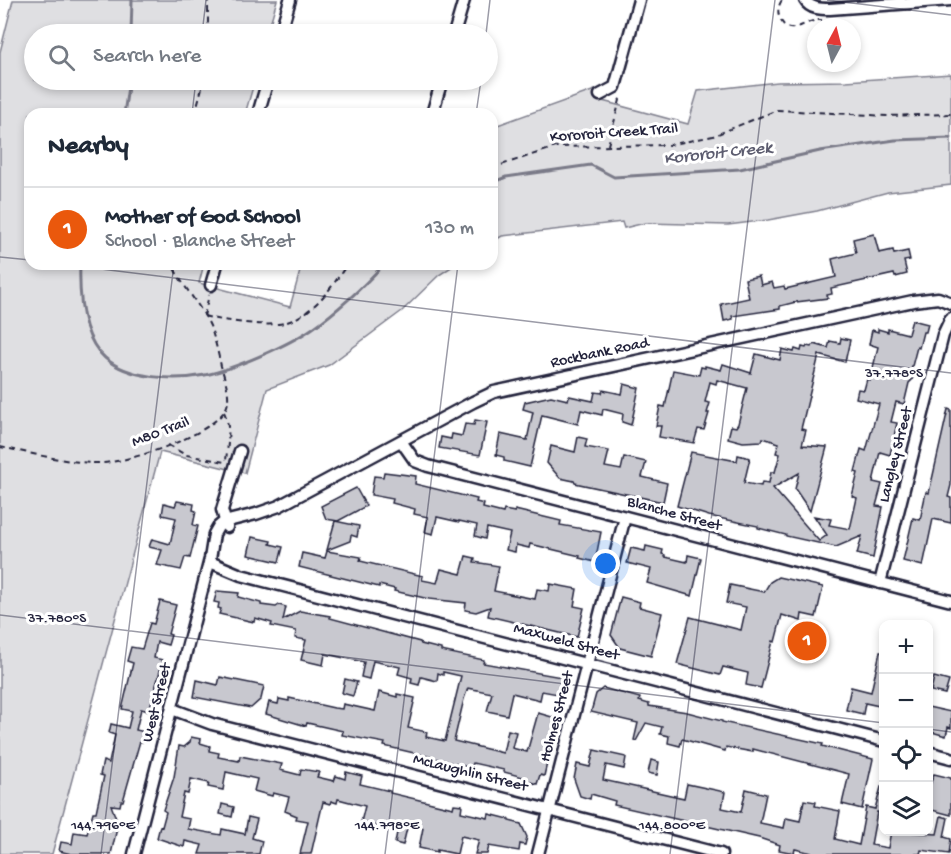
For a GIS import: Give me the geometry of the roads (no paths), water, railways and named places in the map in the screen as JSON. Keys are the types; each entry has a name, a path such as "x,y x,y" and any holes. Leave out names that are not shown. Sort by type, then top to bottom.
{"street":[{"path":"283,24 290,0"},
{"path":"457,24 464,0"},
{"path":"605,93 615,87 639,0"},
{"path":"806,2 817,9 830,9 951,0"},
{"path":"260,108 265,90"},
{"path":"434,108 439,90"},
{"path":"211,285 215,270"},
{"name":"Rockbank Road","path":"226,525 257,520 270,514 279,506 473,402 494,393 913,301 930,298 949,302"},
{"name":"Langley Street","path":"880,583 943,335 949,302"},
{"name":"Langley Street","path":"943,335 951,318"},
{"name":"Blanche Street","path":"401,441 415,461 428,466 951,602"},
{"name":"West Street","path":"134,854 209,564 226,525 222,510 240,451"},
{"name":"Holmes Street","path":"538,854 626,517"},
{"name":"Maxweld Street","path":"209,564 241,575 879,740"},
{"name":"McLaughlin Street","path":"171,714 721,854"},
{"path":"933,753 951,758"}],"waterway":[{"name":"Kororoit Creek","path":"131,24 132,0"},
{"name":"Kororoit Creek","path":"125,108 128,90"},
{"name":"Kororoit Creek","path":"498,180 506,177 591,165 614,177 740,169 820,151 895,140 951,138"},
{"name":"Kororoit Creek","path":"80,270 83,314 86,327 97,349 105,358 127,370 167,378 205,375 231,368 276,349 323,321 342,306 378,270"}],"place":[{"name":"Mother of God School","path":"807,641"}]}
